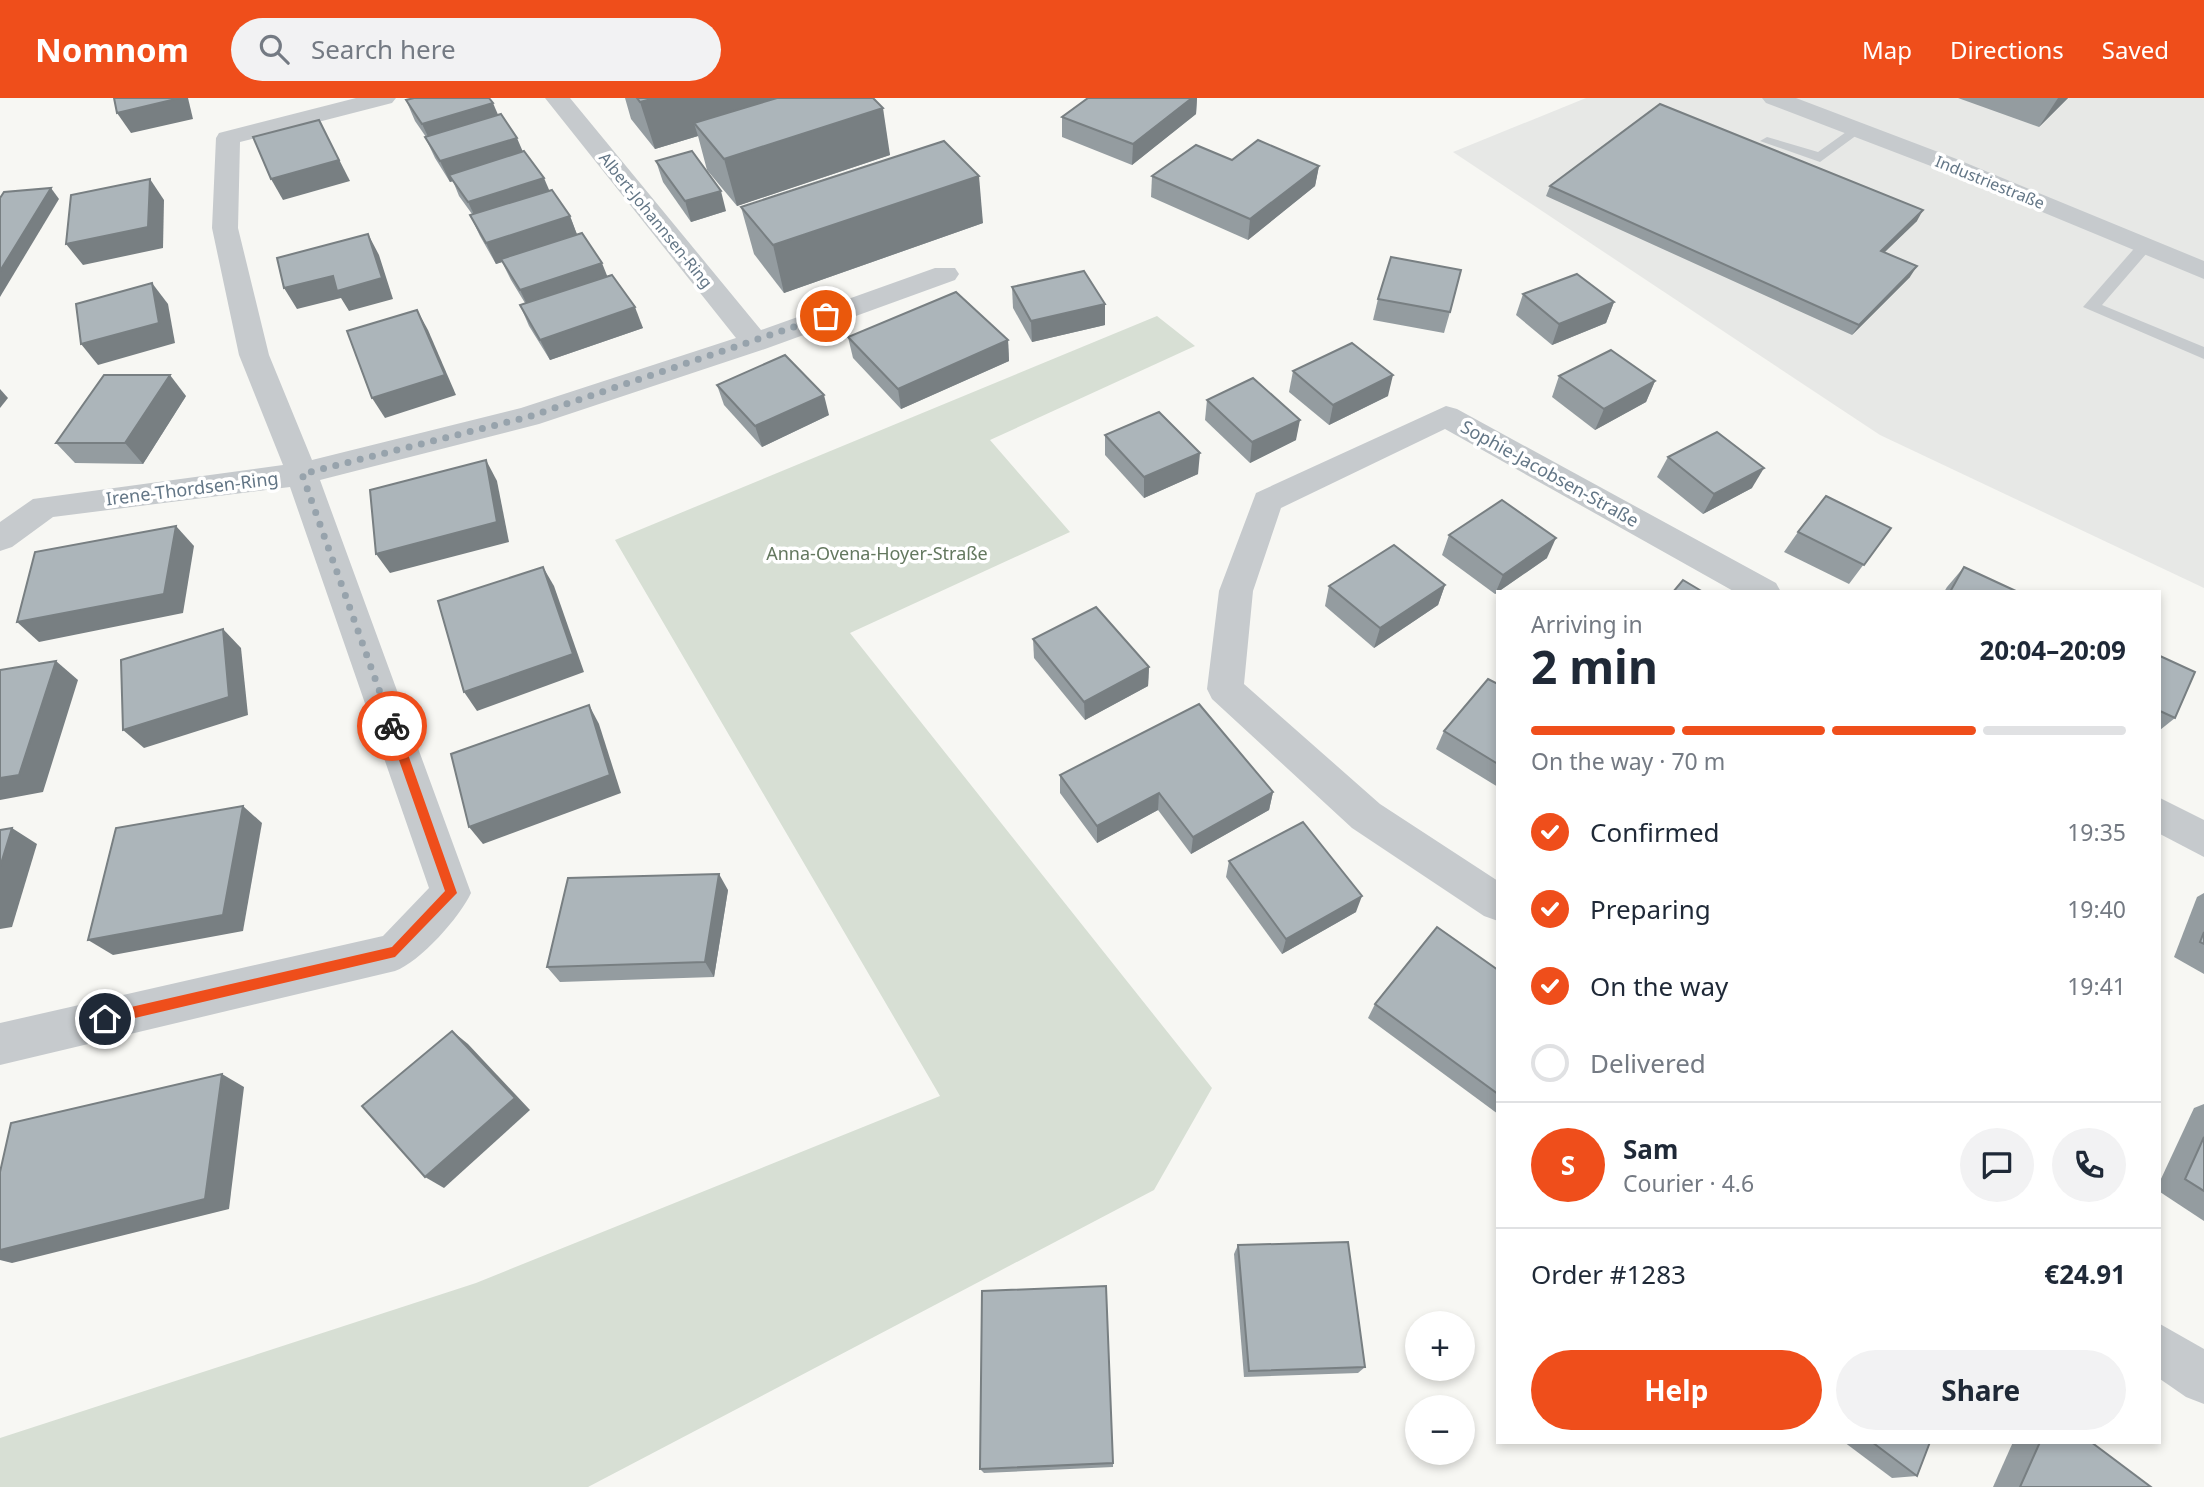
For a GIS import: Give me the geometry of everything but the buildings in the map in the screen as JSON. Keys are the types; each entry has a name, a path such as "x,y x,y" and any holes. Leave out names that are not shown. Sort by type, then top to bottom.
{"street":[{"path":"384,98 228,138 225,228 254,355 302,474 528,417 755,342 945,274"},
{"name":"Albert-Johannsen-Ring","path":"557,98 755,342"},
{"name":"Industriestraße","path":"1774,98 2204,271"},
{"name":"Sophie-Jacobsen-Straße","path":"1496,901 1366,816 1225,689 1236,590 1268,501 1446,416 1760,590"},
{"name":"Irene-Thordsen-Ring","path":"0,539 45,507 302,474 452,893 395,952 0,1044"},
{"path":"2161,816 2204,840"},
{"path":"2161,1350 2204,1379"}],"lane":[{"path":"1768,141 1820,158 1856,129"},
{"path":"2145,246 2091,307 2204,353"}],"shaded area":[{"path":"1586,98 2204,98 2204,588 1880,435 1453,152"}],"green space":[{"name":"Anna-Ovena-Hoyer-Straße","path":"1157,316 1195,346 990,440 1070,532 850,633 1212,1088 1154,1190 588,1487 0,1487 0,1438 476,1283 940,1096 615,540"}],"way so far":[{"path":"392,726 302,474 528,417 826,316"}],"route":[{"path":"105,1019 395,952 452,893 392,726"}]}
